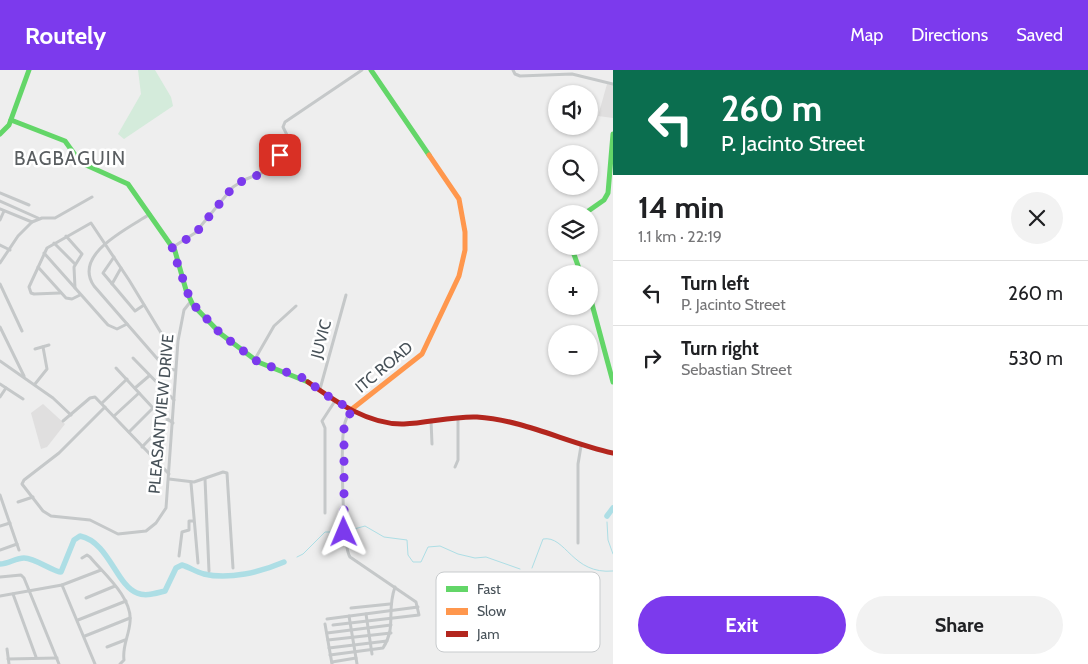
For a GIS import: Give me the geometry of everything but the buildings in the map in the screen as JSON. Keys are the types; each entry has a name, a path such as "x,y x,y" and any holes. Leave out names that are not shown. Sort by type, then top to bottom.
{"street":[{"path":"0,134 7,128 11,120 29,70"},
{"path":"172,248 195,234 233,187 244,180 269,170 283,151 292,143 283,127 284,123 362,70"},
{"name":"ITC ROAD","path":"371,70 459,198 464,217 465,250 459,276 422,354 352,409 344,427 344,536 346,551 350,557 416,602 418,608"},
{"path":"513,70 517,76 572,74 613,84"},
{"path":"11,120 65,141 78,159 86,165 124,181 151,214 172,248 191,302 221,334 255,360 303,378 335,401 380,421 402,424 476,417 515,424 555,435 581,446 613,453"},
{"path":"597,205 604,200 608,193 613,134"},
{"path":"0,193 29,205"},
{"path":"0,201 39,218 55,218 92,197"},
{"path":"0,220 2,210 32,222"},
{"path":"151,214 105,244 90,263 89,278 158,359 167,368 175,370"},
{"path":"0,263 18,236 32,222 39,218"},
{"path":"60,294 31,293 29,287 44,254 54,242 91,223 166,342 158,359"},
{"path":"66,236 82,254 75,264 75,289"},
{"path":"54,242 75,264"},
{"path":"0,245 10,250"},
{"path":"44,254 110,327 117,329 127,324"},
{"path":"114,257 103,273 135,311 144,305"},
{"path":"38,267 60,294 68,299 80,295"},
{"path":"112,284 121,268"},
{"path":"0,284 22,331"},
{"name":"JUVIC","path":"320,390 346,295"},
{"name":"PLEASANTVIEW DRIVE","path":"106,407 59,453 24,480 22,484 43,511 51,516 90,520 118,534 146,532 166,508 178,341 183,314 191,302"},
{"path":"255,360 274,326 296,306"},
{"path":"595,315 613,382"},
{"path":"0,327 24,376"},
{"path":"35,349 48,345"},
{"path":"35,384 47,369 44,347"},
{"path":"133,358 148,376 175,400"},
{"path":"0,361 35,384 70,415"},
{"path":"116,368 153,408 167,421 172,423"},
{"path":"135,388 148,376"},
{"path":"102,403 127,379"},
{"path":"0,384 23,399"},
{"path":"0,397 6,388"},
{"path":"114,416 139,393"},
{"path":"63,421 91,397 95,397 169,474"},
{"path":"325,512 325,428 322,421 335,401"},
{"path":"129,432 153,408"},
{"path":"455,467 458,460 458,419"},
{"path":"431,420 432,444"},
{"path":"142,447 167,421"},
{"path":"578,543 578,464 581,446"},
{"path":"169,480 191,483 224,472 228,475 233,568"},
{"path":"206,479 209,571"},
{"path":"191,483 193,520 196,520 198,563"},
{"path":"0,495 19,550"},
{"path":"18,502 33,496"},
{"path":"179,556 182,532 189,530 189,521 193,520"},
{"path":"0,526 10,522"},
{"path":"0,550 17,544"},
{"path":"82,558 89,555 126,601 130,618 121,663"},
{"path":"0,596 62,585 101,570"},
{"path":"0,577 21,575 59,664"},
{"path":"62,585 95,664"},
{"path":"86,598 115,586"},
{"path":"330,655 371,652 383,648 391,633 390,604 395,587"},
{"path":"13,594 36,657"},
{"path":"78,620 126,601"},
{"path":"351,608 390,604"},
{"path":"327,619 418,608 419,615 333,625"},
{"path":"366,614 371,652"},
{"path":"349,616 357,664"},
{"path":"84,636 130,618"},
{"path":"325,624 332,663 356,658"},
{"path":"327,633 391,625"},
{"path":"328,640 391,633"},
{"path":"108,647 126,639"},
{"path":"329,648 388,640"},
{"path":"7,649 9,664"},
{"path":"8,659 57,658"}],"shaded area":[{"path":"607,84 613,85 613,118 598,116"},
{"path":"43,404 65,424 47,447 41,449 31,413"}],"green space":[{"path":"138,70 155,70 171,97 173,106 124,139 118,134 141,94"}],"waterway":[{"path":"607,516 613,508"},
{"path":"607,522 608,540 613,554"},
{"path":"347,531 365,526 384,537 407,540 408,555 413,562 421,562 428,547 440,546 458,554 475,558 486,557 520,569"},
{"path":"297,557 303,554 325,532 343,532"},
{"path":"0,564 24,558 61,572 74,540 80,536 98,546 123,582 137,593 147,595 165,591 176,568 182,565 204,574 224,576 255,572 284,562"},
{"path":"532,568 543,539 551,539 588,567 599,571 613,571"}],"traffic: fast":[{"path":"0,134 9,125 29,70"},
{"path":"371,70 429,155"},
{"path":"11,120 65,141 78,159 86,165 128,184 175,251 186,290 193,305 221,334 258,362 308,382"},
{"path":"597,205 604,200 608,193 613,134"},
{"path":"574,255 578,265"},
{"path":"595,315 613,382"}],"traffic: slow":[{"path":"352,409 422,354 459,276 465,250 465,232 459,199 429,155"}],"traffic: jam":[{"path":"308,382 353,411 378,421 404,424 468,417 494,419 512,422 613,453"}],"district":[{"name":"BAGBAGUIN","path":"70,158"}],"route":[{"path":"280,155 267,172 237,183 195,234 172,248 177,256 191,302 221,334 258,362 303,378 335,401 352,409 344,427 344,532"}]}
